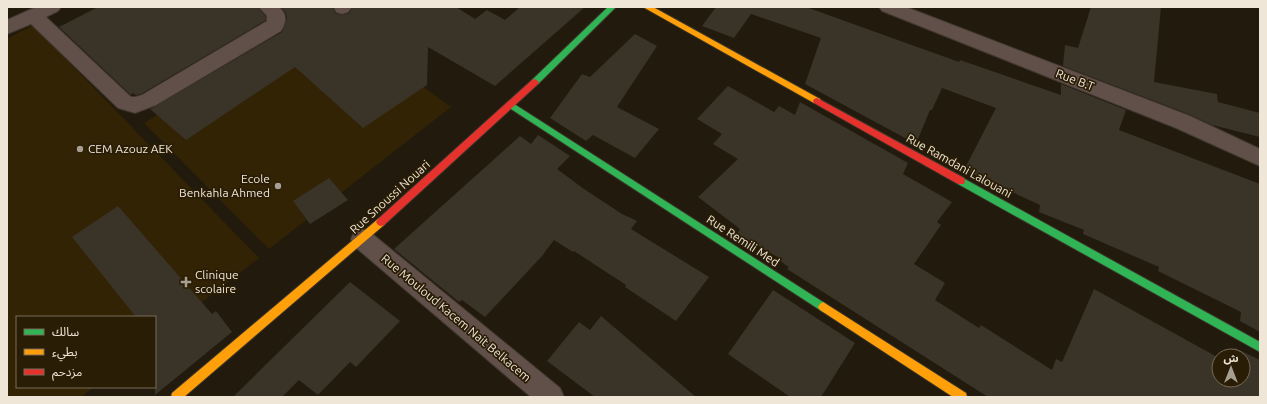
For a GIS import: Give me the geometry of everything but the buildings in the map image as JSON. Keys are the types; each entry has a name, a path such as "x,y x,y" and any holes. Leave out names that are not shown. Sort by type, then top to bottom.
{"street":[{"path":"7,28 52,7"},
{"path":"33,16 125,103 135,105 149,100 274,26 276,14 268,7"},
{"name":"Rue Snoussi Nouari","path":"176,397 362,239 511,105 612,7"},
{"name":"Rue Ramdani Lalouani","path":"647,7 1260,347"},
{"name":"Rue B.T","path":"888,7 1183,122 1260,158"},
{"name":"Rue Remili Med","path":"511,105 962,397"},
{"name":"Rue Mouloud Kacem Nait Belkacem","path":"362,239 551,397"}],"shaded area":[{"name":"Ecole Benkahla Ahmed","path":"321,13 451,107 269,249 144,123"},
{"name":"CEM Azouz AEK","path":"33,25 259,258 156,338 156,316 16,316 16,388 93,388 81,397 7,397 7,39"}],"traffic: fast":[{"path":"535,82 612,7"},
{"path":"511,105 823,307"},
{"path":"961,181 1260,347"}],"traffic: slow":[{"path":"647,7 817,101"},
{"path":"176,397 381,222"},
{"path":"823,307 962,397"}],"traffic: jam":[{"path":"381,222 535,82"},
{"path":"817,101 961,181"}],"place":[{"name":"CEM Azouz AEK","path":"80,149"},
{"name":"Ecole Benkahla Ahmed","path":"278,186"},
{"name":"Clinique scolaire","path":"186,282"}]}
